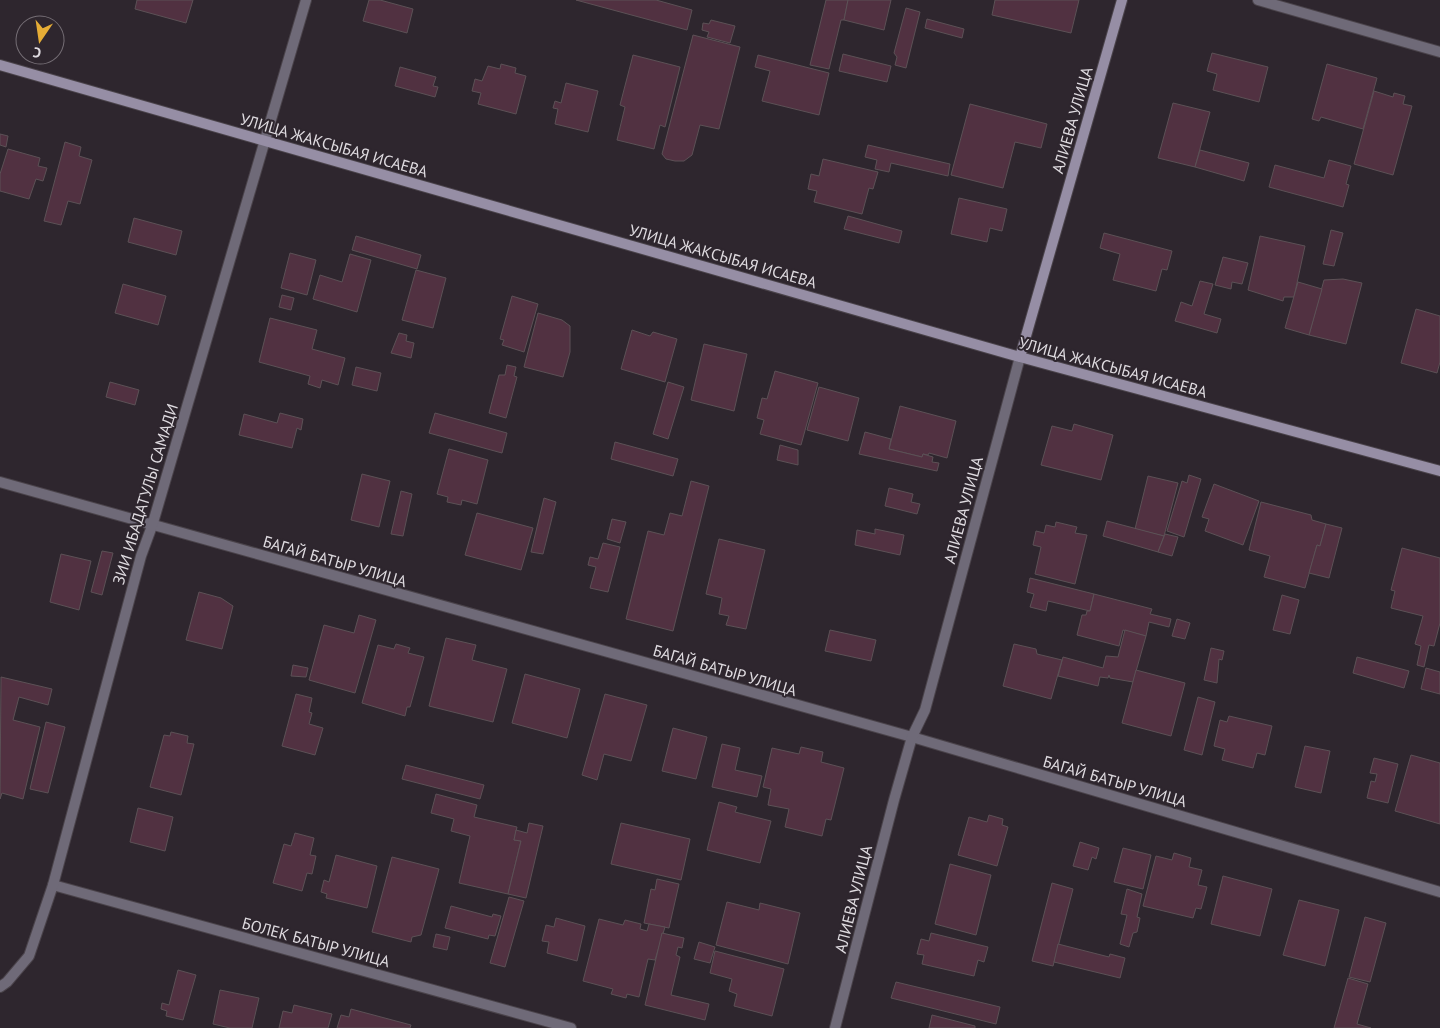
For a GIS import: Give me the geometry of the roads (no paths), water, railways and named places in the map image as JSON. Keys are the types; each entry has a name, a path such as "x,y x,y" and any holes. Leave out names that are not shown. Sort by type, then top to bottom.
{"street":[{"name":"ЗИИ ИБАДАТУЛЫ САМАДИ","path":"0,987 7,982 29,956 53,885 141,556 152,526 306,0"},
{"name":"АЛИЕВА УЛИЦА","path":"835,1028 912,737 925,710 1020,357 1122,0"},
{"path":"1258,0 1440,52"},
{"name":"УЛИЦА ЖАКСЫБАЯ ИСАЕВА","path":"0,65 1020,357 1440,471"},
{"name":"БАГАЙ БАТЫР УЛИЦА","path":"0,482 912,737 1440,892"},
{"name":"БОЛЕК БАТЫР УЛИЦА","path":"53,885 571,1028"}]}
